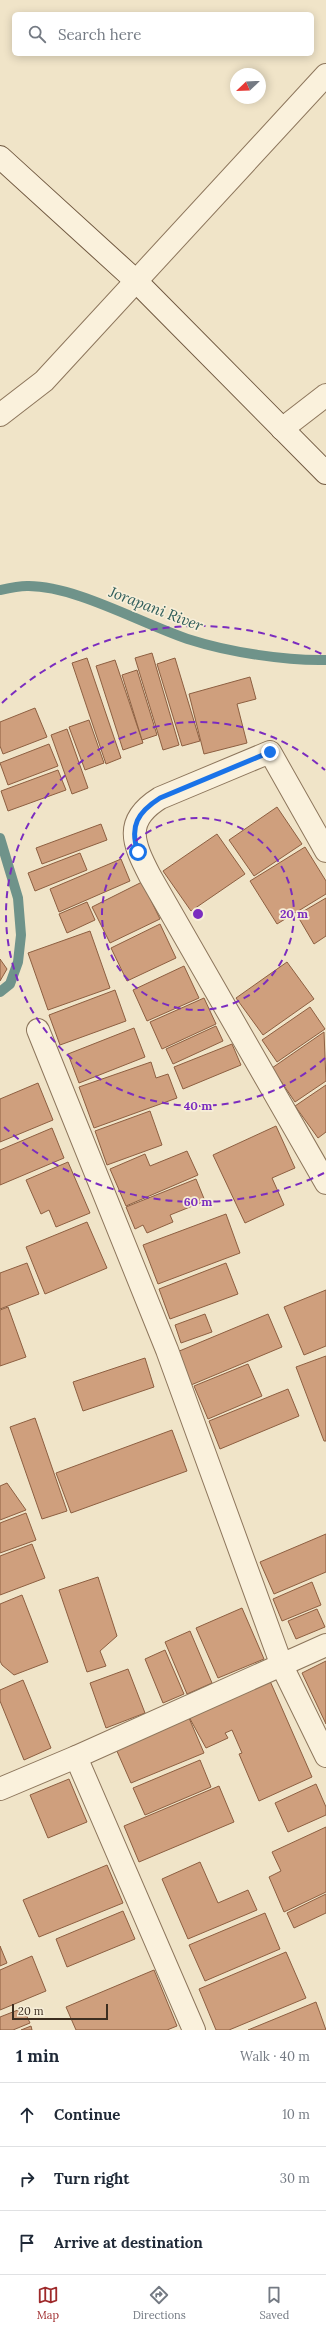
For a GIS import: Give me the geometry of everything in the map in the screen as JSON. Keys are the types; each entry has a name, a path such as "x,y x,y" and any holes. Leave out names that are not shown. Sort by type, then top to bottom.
{"street":[{"path":"0,415 44,381 326,75"},
{"path":"0,157 136,281 326,473"},
{"path":"282,429 326,395"},
{"path":"326,851 270,752 160,798 146,807 139,817 135,828 134,840 138,852 150,876 326,1183"},
{"path":"38,1030 167,1350 282,1666 326,1756"},
{"path":"0,1789 76,1757 326,1645"},
{"path":"76,1757 194,2030"}],"building":[{"path":"152,653 179,745 163,750 135,658"},
{"path":"87,658 121,758 106,764 72,663"},
{"path":"175,658 200,741 182,746 157,664"},
{"path":"115,660 143,743 123,750 96,666"},
{"path":"137,670 157,735 142,740 122,675"},
{"path":"250,677 256,699 237,704 247,743 204,754 189,694"},
{"path":"35,708 47,737 3,754 0,746 0,722"},
{"path":"89,720 104,763 85,770 69,727"},
{"path":"67,729 88,788 72,794 51,735"},
{"path":"49,744 58,766 8,785 0,763"},
{"path":"58,770 66,790 8,811 1,791"},
{"path":"277,807 302,844 254,876 229,840"},
{"path":"101,824 107,840 42,864 36,848"},
{"path":"217,834 245,874 191,911 163,871"},
{"path":"305,847 326,881 326,894 277,924 250,881"},
{"path":"80,853 87,870 35,891 28,873"},
{"path":"121,859 130,881 59,912 50,889"},
{"path":"142,882 160,919 110,943 92,907"},
{"path":"326,898 326,936 314,944 297,915"},
{"path":"87,902 95,920 67,933 59,914"},
{"path":"160,924 176,958 127,981 111,948"},
{"path":"90,931 110,988 48,1010 28,953"},
{"path":"0,959 7,969 0,981"},
{"path":"287,962 314,999 263,1035 236,998"},
{"path":"184,966 199,998 147,1021 133,990"},
{"path":"115,990 126,1021 60,1045 49,1015"},
{"path":"204,998 216,1024 162,1049 150,1022"},
{"path":"310,1007 325,1029 277,1062 262,1040"},
{"path":"216,1026 223,1041 173,1064 166,1049"},
{"path":"134,1028 145,1057 79,1083 68,1054"},
{"path":"324,1032 326,1081 295,1102 272,1068"},
{"path":"232,1044 241,1065 183,1089 174,1067"},
{"path":"151,1062 156,1078 168,1074 177,1098 94,1128 79,1087"},
{"path":"38,1083 53,1120 0,1142 0,1099"},
{"path":"326,1085 326,1132 318,1138 295,1106"},
{"path":"150,1111 162,1145 107,1165 95,1131"},
{"path":"276,1126 295,1168 272,1178 284,1205 245,1223 213,1155"},
{"path":"52,1128 64,1158 0,1185 0,1150"},
{"path":"187,1151 198,1175 126,1206 110,1169 145,1154 150,1166"},
{"path":"68,1162 90,1213 56,1227 49,1210 41,1214 26,1180"},
{"path":"196,1179 205,1201 170,1215 173,1222 147,1233 143,1225 135,1229 126,1207"},
{"path":"226,1214 240,1253 158,1284 143,1245"},
{"path":"87,1222 107,1268 45,1294 26,1247"},
{"path":"27,1263 39,1294 0,1309 0,1273"},
{"path":"226,1263 238,1294 170,1319 159,1289"},
{"path":"326,1290 326,1346 304,1355 284,1307"},
{"path":"8,1307 26,1357 0,1366 0,1310"},
{"path":"205,1314 212,1332 181,1343 175,1325"},
{"path":"268,1314 282,1347 191,1385 177,1352"},
{"path":"326,1356 326,1441 324,1441 296,1367"},
{"path":"145,1358 154,1387 83,1411 73,1382"},
{"path":"248,1364 262,1396 208,1419 194,1386"},
{"path":"288,1389 299,1416 220,1449 209,1421"},
{"path":"35,1418 67,1511 42,1519 10,1427"},
{"path":"172,1430 187,1471 71,1513 56,1473"},
{"path":"7,1483 26,1510 0,1520 0,1486"},
{"path":"26,1513 36,1540 0,1553 0,1523"},
{"path":"326,1534 326,1572 274,1594 260,1562"},
{"path":"32,1544 45,1578 0,1595 0,1556"},
{"path":"98,1577 117,1636 100,1651 106,1666 87,1672 59,1590"},
{"path":"312,1582 321,1605 282,1621 273,1599"},
{"path":"22,1595 48,1662 14,1675 2,1665 0,1661 0,1604"},
{"path":"242,1608 264,1659 218,1678 196,1628"},
{"path":"317,1609 325,1627 296,1639 288,1621"},
{"path":"190,1631 212,1683 187,1694 165,1642"},
{"path":"165,1650 184,1694 163,1703 145,1659"},
{"path":"326,1661 326,1724 302,1673"},
{"path":"128,1669 145,1713 106,1728 90,1683"},
{"path":"23,1680 51,1748 24,1760 0,1701 0,1690"},
{"path":"270,1681 312,1777 259,1801 239,1754 242,1753 232,1730 225,1733 228,1738 206,1748 189,1717"},
{"path":"189,1718 204,1753 131,1783 116,1749"},
{"path":"200,1760 211,1787 145,1815 133,1788"},
{"path":"69,1779 87,1822 48,1838 30,1795"},
{"path":"316,1784 326,1807 326,1815 288,1832 275,1803"},
{"path":"219,1786 234,1822 139,1862 124,1826"},
{"path":"326,1827 326,1892 284,1912 269,1877 281,1871 272,1852"},
{"path":"200,1862 218,1903 248,1890 257,1910 188,1939 162,1879"},
{"path":"107,1865 123,1903 39,1937 23,1900"},
{"path":"326,1894 326,1913 294,1928 287,1913"},
{"path":"123,1911 135,1939 67,1967 56,1939"},
{"path":"265,1913 280,1949 205,1981 189,1945"},
{"path":"0,1946 7,1963 0,1966"},
{"path":"286,1952 306,1998 229,2030 216,2030 199,1989"},
{"path":"32,1956 46,1991 0,2010 0,1970"},
{"path":"154,1970 177,2026 167,2030 76,2030 66,2007"},
{"path":"316,2002 326,2030 248,2030"},
{"path":"23,2008 30,2023 13,2030 0,2030 0,2017"},
{"path":"31,2026 32,2030 21,2030"}],"waterway":[{"name":"Jorapani River","path":"0,590 24,586 46,587 88,599 172,633 206,644 258,655 294,659 326,660"},
{"name":"Jorapani River","path":"0,838 18,898 21,935 18,962 10,984 0,992"}],"route":[{"path":"138,852 134,840 135,828 139,817 146,807 160,798 270,752"}]}
